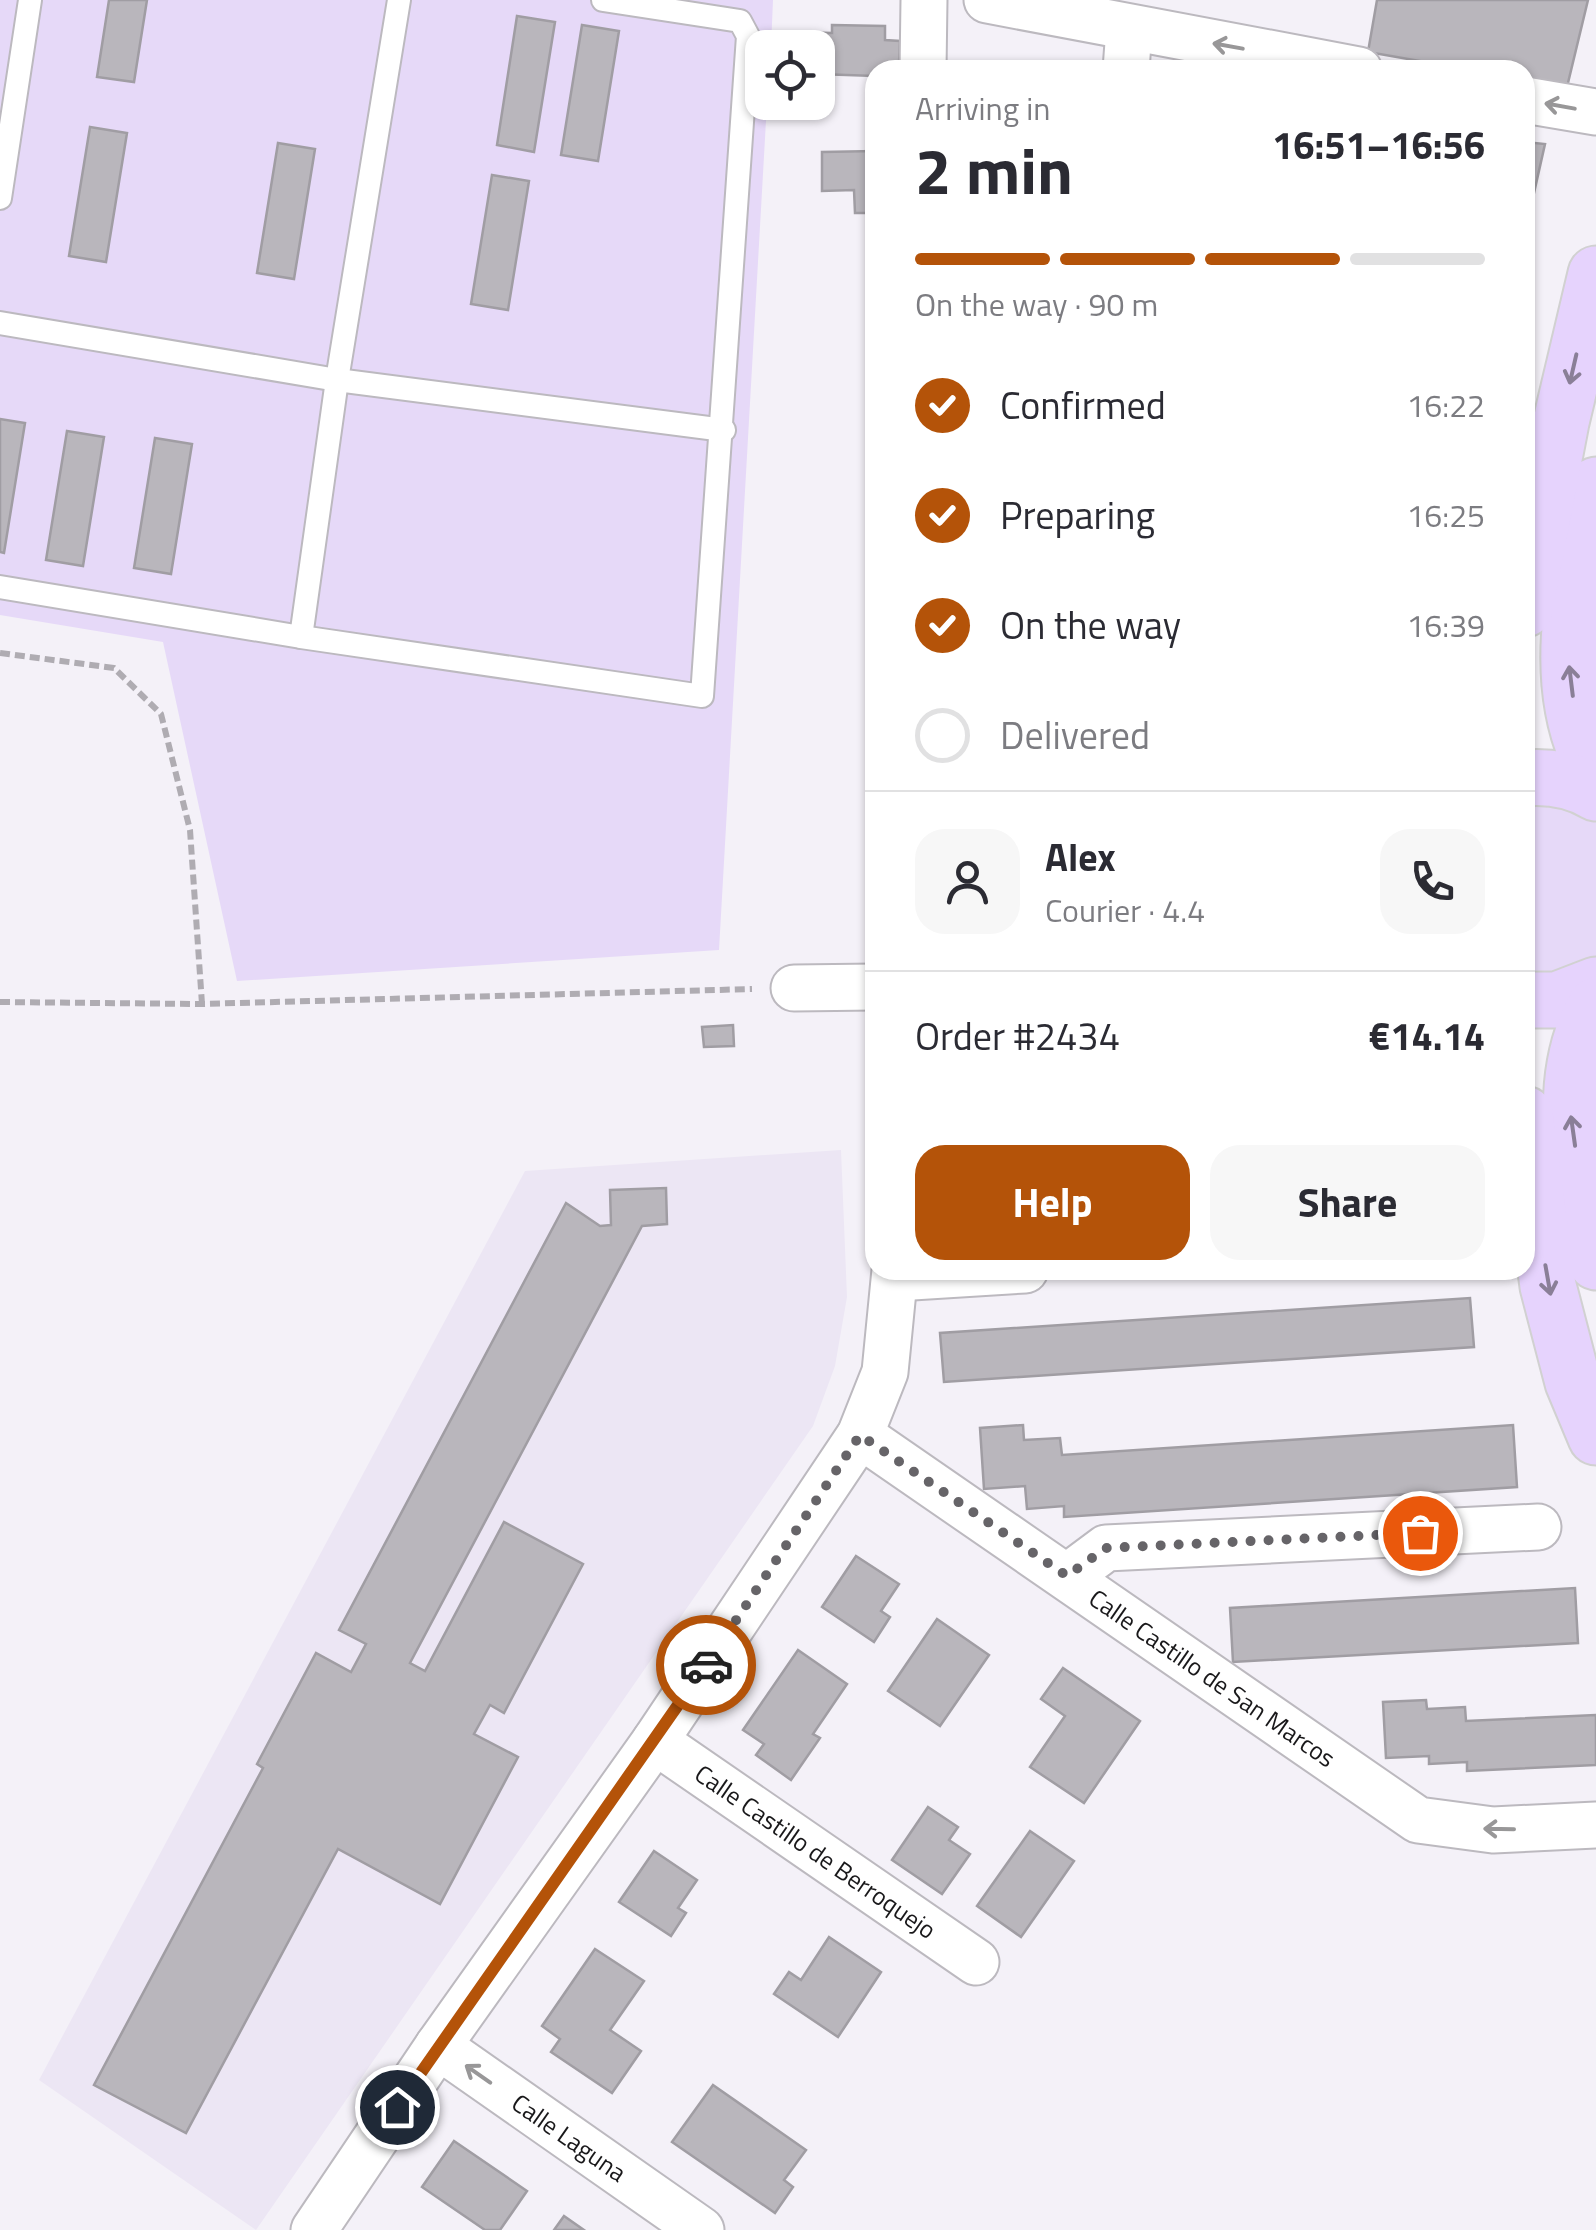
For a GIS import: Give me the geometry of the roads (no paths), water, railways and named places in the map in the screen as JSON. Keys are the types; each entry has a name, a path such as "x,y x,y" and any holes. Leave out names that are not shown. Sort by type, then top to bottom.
{"main road":[{"path":"1535,556 1560,422 1596,274"},
{"path":"1596,485 1568,657 1578,742 1596,773"},
{"path":"1535,777 1580,784 1596,793"},
{"path":"1535,1000 1557,1000 1596,985"},
{"path":"1596,1005 1579,1036 1568,1098 1596,1262"},
{"path":"1535,1189 1548,1286 1573,1382 1596,1438"}],"street":[{"path":"923,60 924,0"},
{"path":"987,0 1127,49 1248,60"},
{"path":"1535,102 1596,112"},
{"path":"794,988 865,987"},
{"path":"314,2230 438,2046 655,1741 860,1435 886,1372 895,1280"},
{"name":"Calle Castillo de San Marcos","path":"860,1435 1418,1820 1493,1830 1596,1825"},
{"path":"1067,1576 1106,1548 1538,1527"},
{"name":"Calle Castillo de Berroquejo","path":"655,1741 976,1962"},
{"name":"Calle Laguna","path":"438,2046 701,2230"}],"lane":[{"path":"0,198 30,0"},
{"path":"302,637 338,380 400,0"},
{"path":"0,588 702,696 724,430 748,36 740,21 603,0"},
{"path":"0,322 338,380 724,430"}]}
